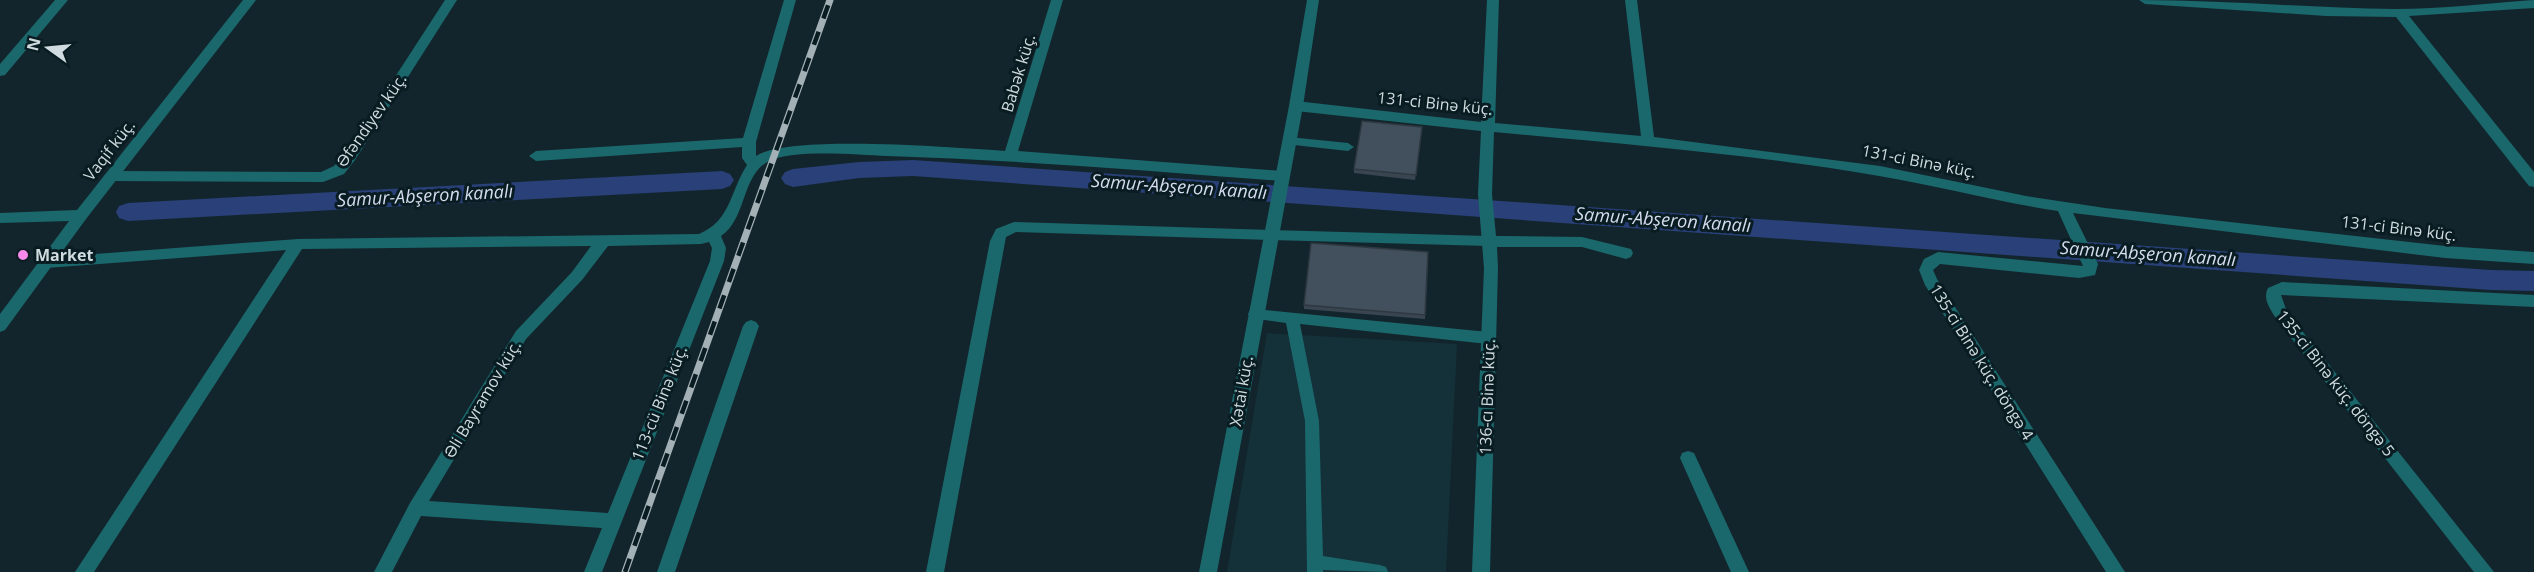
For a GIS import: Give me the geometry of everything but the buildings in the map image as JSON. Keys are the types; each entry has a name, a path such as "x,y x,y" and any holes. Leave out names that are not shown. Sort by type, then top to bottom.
{"street":[{"path":"0,72 62,0"},
{"name":"Vaqif küç.","path":"0,326 81,215 250,0"},
{"name":"Əfəndiyev küç.","path":"111,176 324,177 339,170 350,157 451,0"},
{"path":"754,165 749,158 749,142 790,0"},
{"name":"Babək küç.","path":"1010,156 1057,0"},
{"path":"46,262 298,244 701,239 721,229 729,218 754,165 776,154 831,151 947,152 1282,176 1313,0"},
{"name":"136-cı Binə küç.","path":"1481,572 1491,268 1485,194 1493,0"},
{"path":"1631,0 1648,141"},
{"path":"2145,0 2220,3 2326,12 2400,13 2534,4"},
{"path":"2400,13 2534,182"},
{"name":"131-ci Binə küç.","path":"1296,106 1487,127 1648,141 1880,171 2063,207 2445,252 2534,258"},
{"path":"536,156 749,142"},
{"name":"Xətai küç.","path":"1208,572 1282,176"},
{"name":"135-ci Binə küç. döngə 4","path":"2063,207 2091,264 2090,271 2079,272 1938,258 1929,263 1926,270 1930,281 2116,572"},
{"path":"0,218 81,215"},
{"path":"935,572 996,241 1001,233 1014,227 1271,235"},
{"name":"113-cü Binə küç.","path":"592,572 717,261 719,248 713,234"},
{"name":"Əli Bayramov küç.","path":"384,572 416,508 521,335 577,276 603,241"},
{"path":"1488,242 1582,242 1626,253"},
{"path":"84,572 298,244"},
{"name":"135-ci Binə küç. döngə 5","path":"2485,572 2282,316 2274,302 2273,292 2282,288 2293,288 2534,301"},
{"path":"666,572 751,326"},
{"path":"1688,458 1740,572"},
{"path":"416,508 611,521"}],"lane":[{"path":"1289,141 1348,147"},
{"path":"1271,235 1488,242"},
{"path":"1255,314 1488,338"},
{"path":"1292,318 1312,422 1315,567 1380,572"}],"shaded area":[{"path":"1267,333 1457,344 1446,572 1227,572"}],"waterway":[{"name":"Samur-Abşeron kanalı","path":"793,178 859,170 913,168 2491,280 2534,281"},
{"name":"Samur-Abşeron kanalı","path":"128,212 722,180"}],"railway":[{"path":"625,572 830,0"}],"place":[{"name":"Market","path":"23,255"}]}
